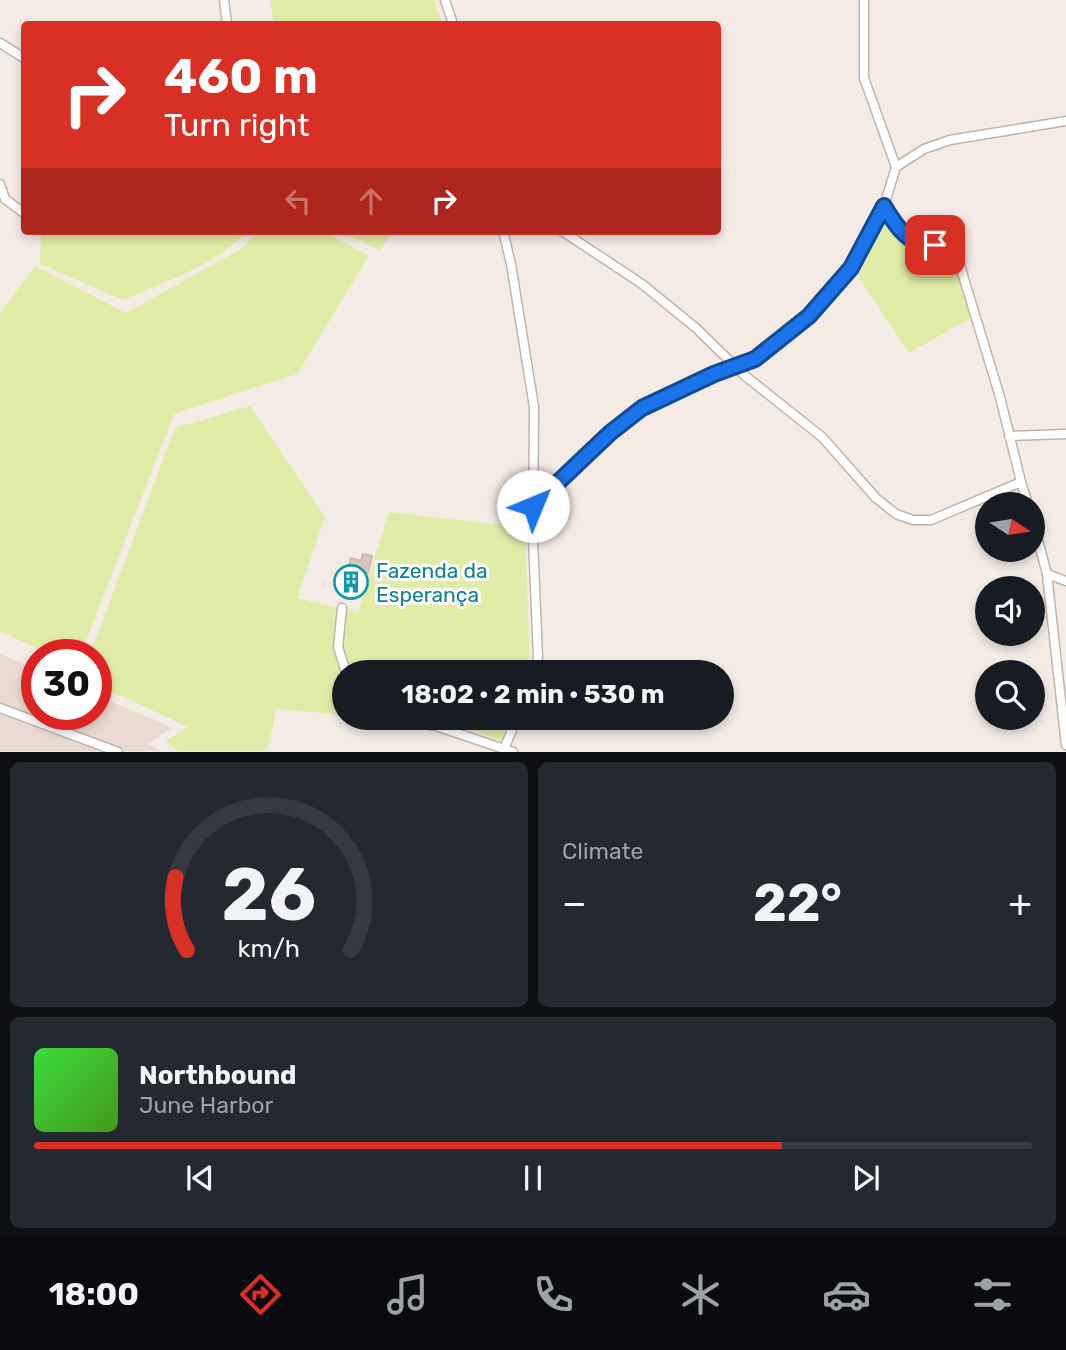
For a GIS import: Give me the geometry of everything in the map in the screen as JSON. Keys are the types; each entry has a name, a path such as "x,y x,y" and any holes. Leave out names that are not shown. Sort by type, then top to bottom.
{"street":[{"path":"224,0 227,21"},
{"path":"445,0 452,21"},
{"path":"533,506 610,433 642,408 761,355 821,304 851,268 884,206 896,167 864,78 864,0"},
{"path":"0,43 21,56"},
{"path":"896,167 932,145 950,140 1066,121"},
{"path":"0,184 5,199 21,211"},
{"path":"884,206 894,222 912,241 955,249 1024,492"},
{"path":"504,235 533,391 536,660"},
{"path":"568,235 656,294 735,365 822,437 876,498 903,517 931,520 1021,482"},
{"path":"1009,436 1066,434"},
{"path":"1045,562 1066,745"},
{"path":"1048,574 1066,581"},
{"path":"342,608 338,647 342,660"},
{"path":"0,708 113,751"},
{"path":"448,730 507,750 513,730"}],"shaded area":[{"path":"0,654 21,663 21,730 112,730 112,702 172,728 148,744 160,751 0,751"}],"green space":[{"path":"270,0 434,0 441,21 274,21"},
{"path":"885,216 912,245 952,253 971,318 909,353 855,272"},
{"path":"41,235 244,235 206,263 123,300 40,264"},
{"path":"254,235 330,235 369,256 297,374 174,414 87,639 21,641 0,632 0,313 35,266 126,313 241,249"},
{"path":"349,235 390,235 380,251"},
{"path":"250,406 325,517 297,598 358,613 389,512 525,528 530,660 332,660 332,714 277,709 267,751 178,751 165,741 188,727 112,691 112,639 96,639 175,428"},
{"path":"473,730 508,730 503,742"}],"building":[{"name":"Fazenda da Esperança","path":"363,554 372,556 368,573 360,570 354,595 342,591 351,558 361,561"}],"place":[{"name":"Fazenda da Esperança","path":"351,582"}],"route":[{"path":"533,506 610,433 642,408 714,374 755,359 809,316 847,275 884,206 894,222 912,241 935,245"}]}
